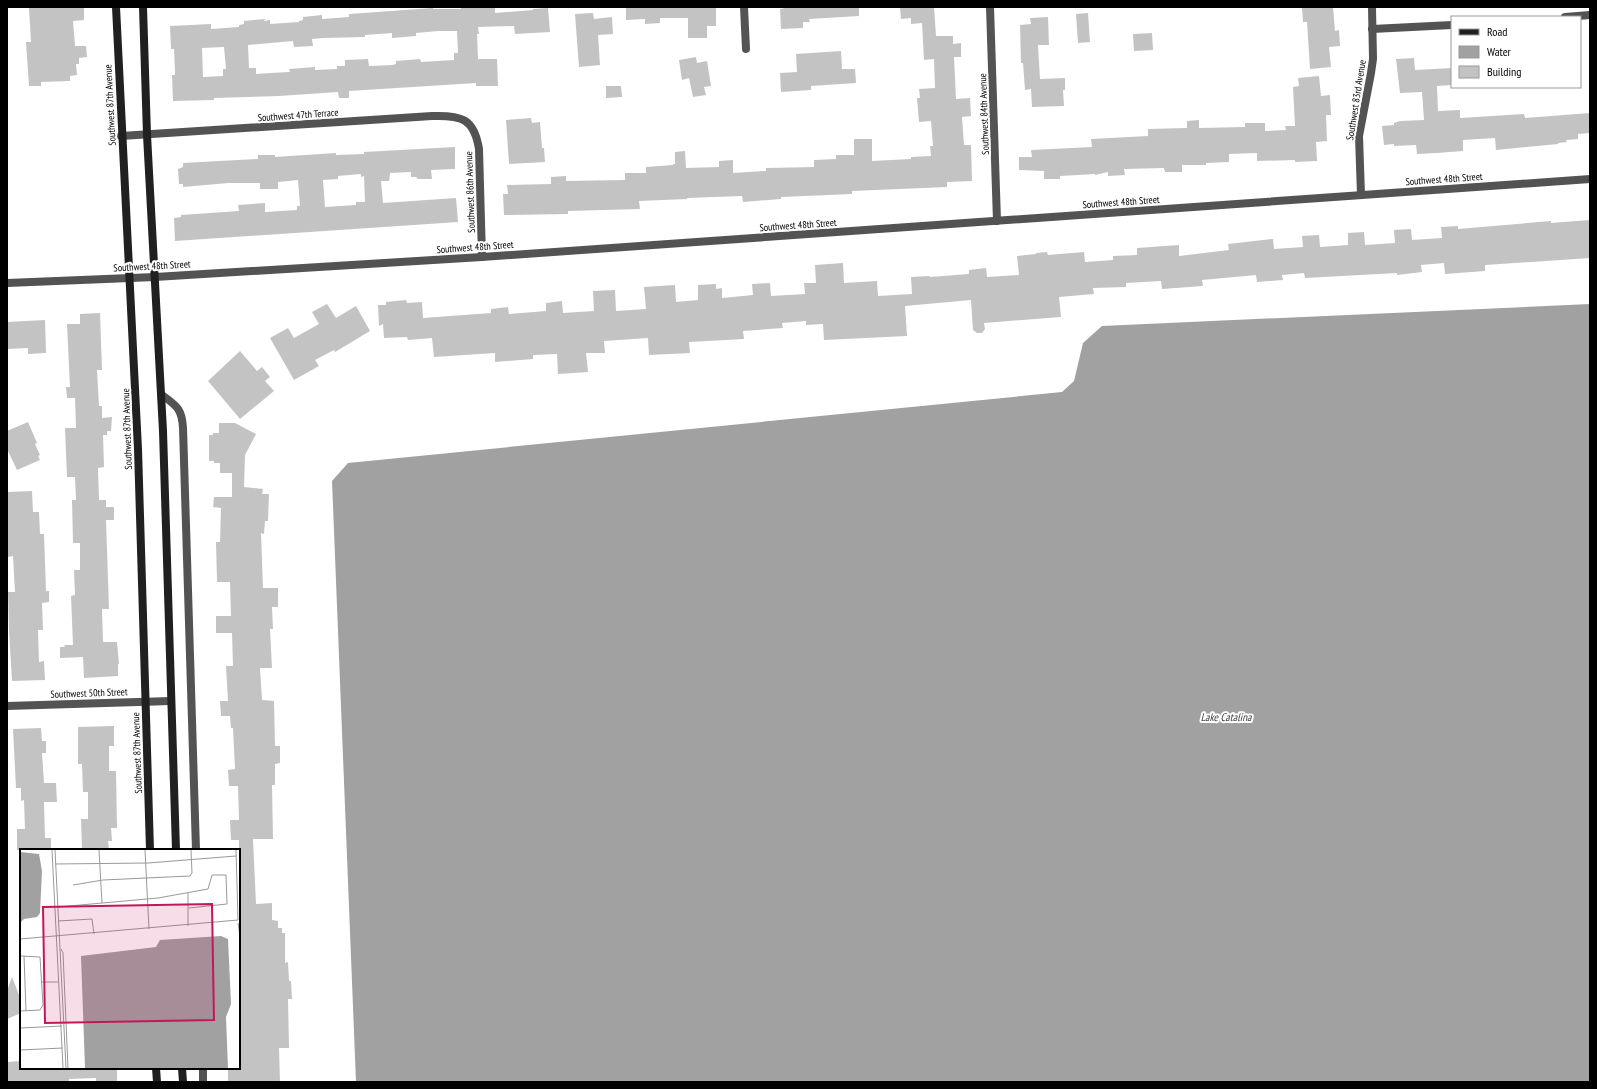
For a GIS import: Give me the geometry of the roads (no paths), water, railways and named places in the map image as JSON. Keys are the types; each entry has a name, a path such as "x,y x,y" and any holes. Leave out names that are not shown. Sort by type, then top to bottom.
{"main road":[{"name":"Southwest 87th Avenue","path":"116,7 121,136 138,449 150,849"},
{"path":"142,7 147,135 162,395 176,849"},
{"path":"156,1069 156,1082"},
{"path":"182,1069 183,1082"}],"street":[{"path":"744,7 746,49"},
{"name":"Southwest 84th Avenue","path":"990,7 997,221"},
{"name":"Southwest 83rd Avenue","path":"1361,196 1359,136 1371,72 1372,7"},
{"path":"1578,16 1590,15"},
{"path":"1372,29 1451,25"},
{"name":"Southwest 47th Terrace","path":"121,136 436,116 459,118 472,127"},
{"name":"Southwest 86th Avenue","path":"472,127 477,136 480,156 482,257"},
{"name":"Southwest 48th Street","path":"7,283 155,277 482,257 1590,179"},
{"path":"162,395 172,402 179,410 183,428 196,849"},
{"name":"Southwest 50th Street","path":"7,706 171,701"},
{"path":"203,1069 203,1082"}],"water":[{"name":"Lake Catalina","path":"1590,304 1590,1082 356,1082 332,481 348,463 1062,392 1074,381 1083,343 1102,326"}]}
